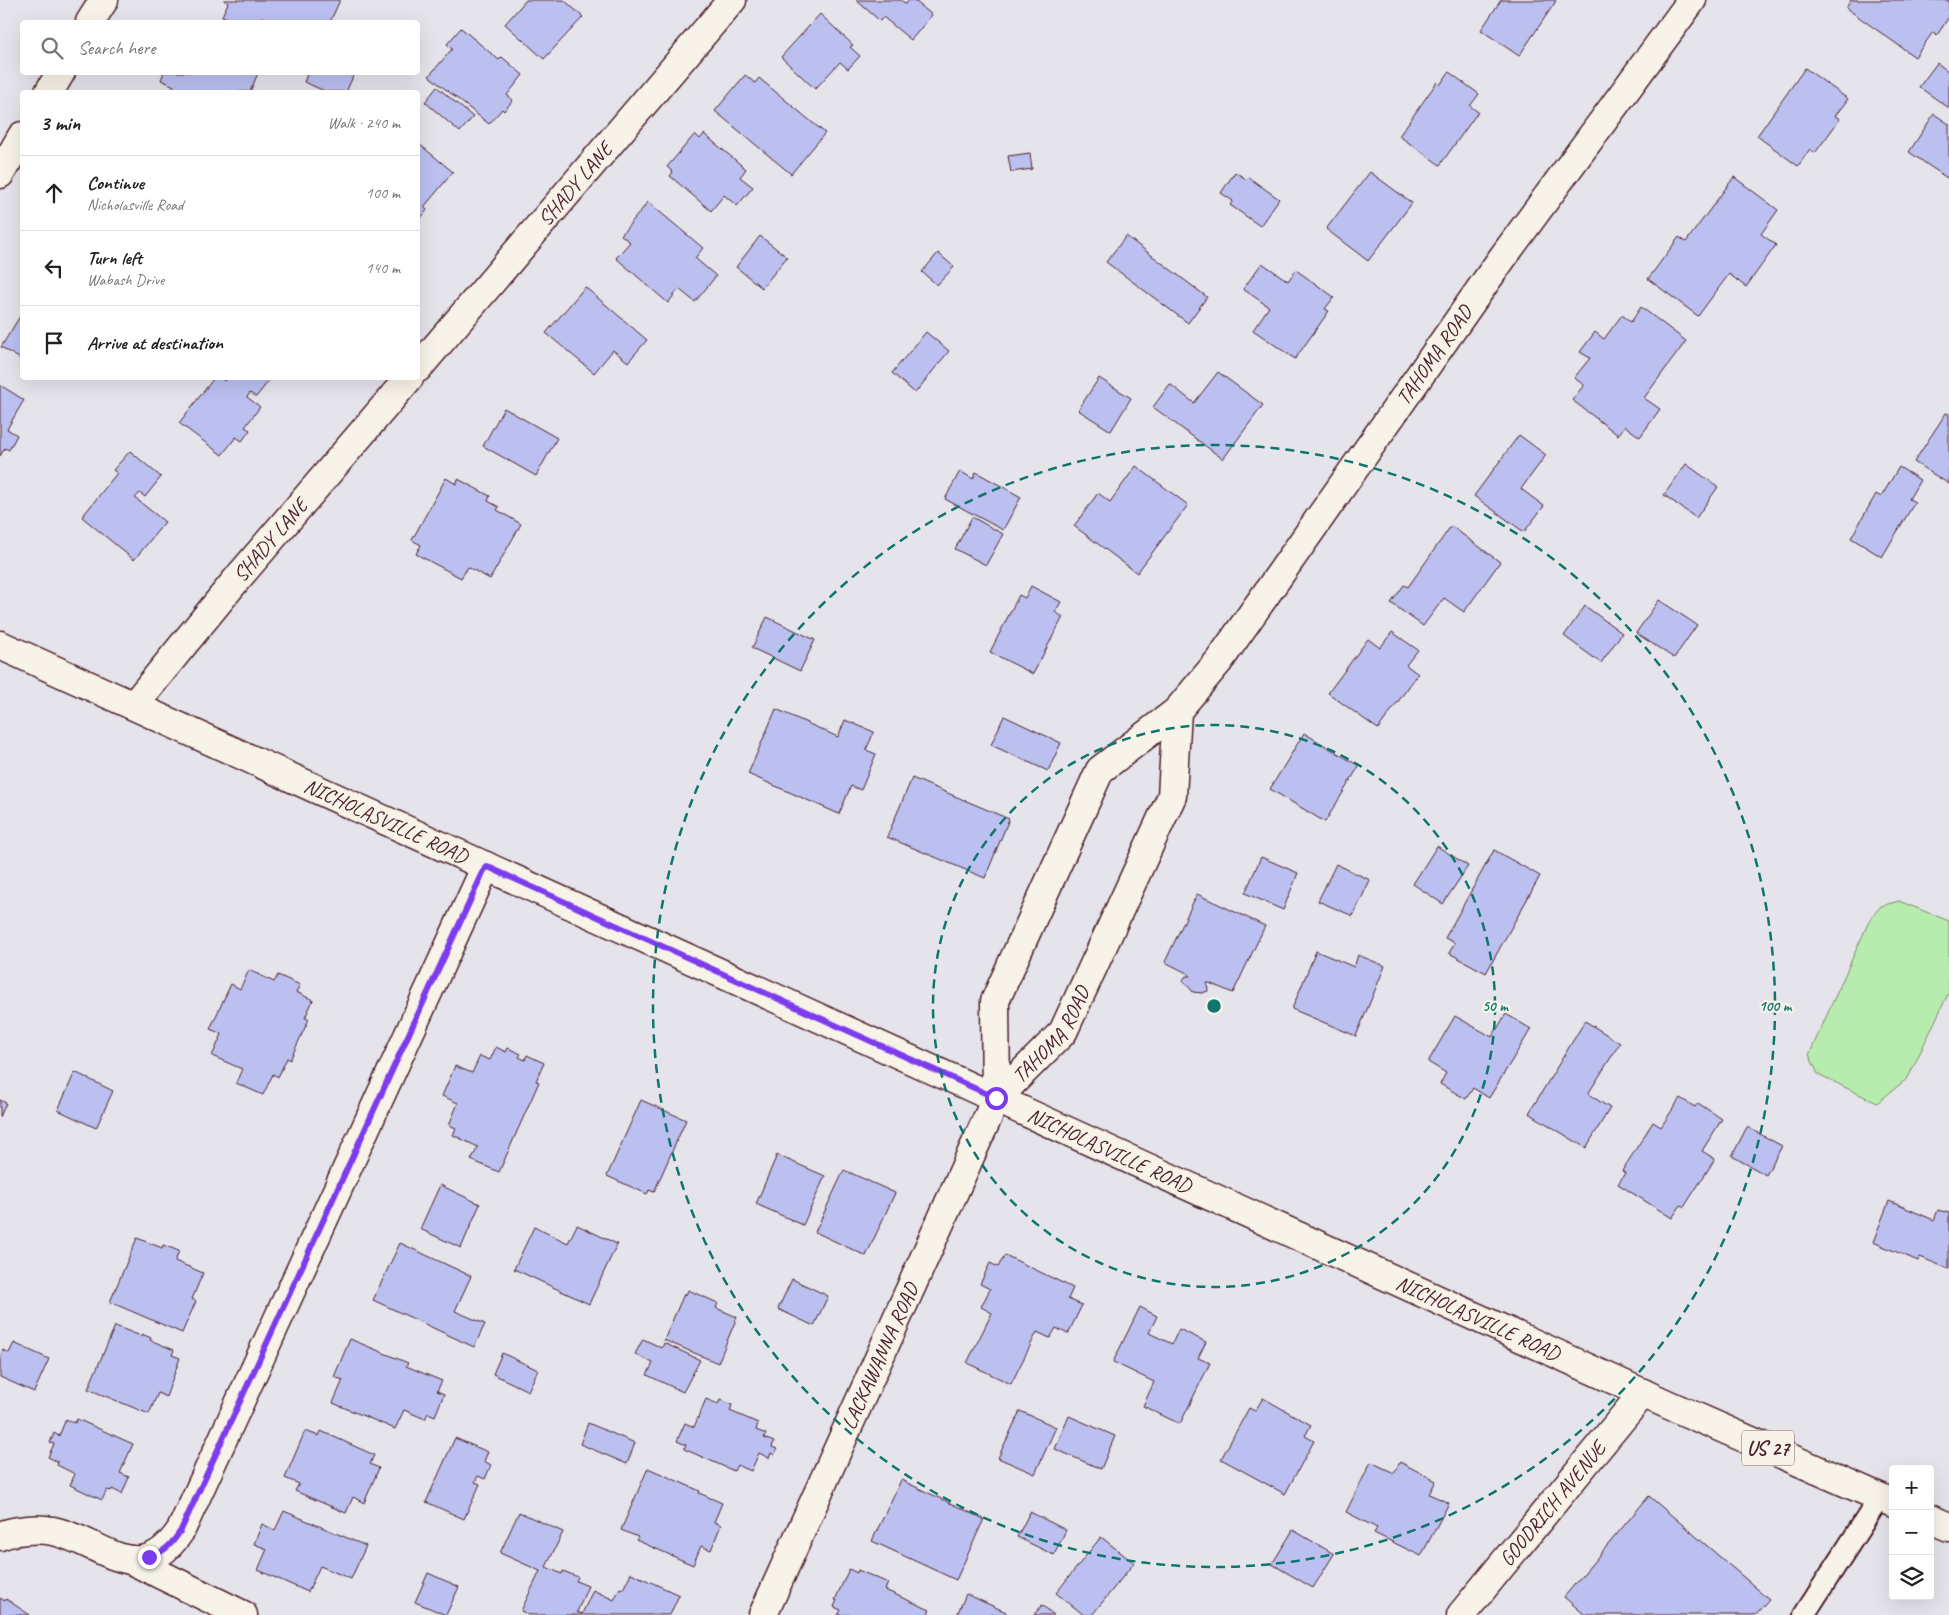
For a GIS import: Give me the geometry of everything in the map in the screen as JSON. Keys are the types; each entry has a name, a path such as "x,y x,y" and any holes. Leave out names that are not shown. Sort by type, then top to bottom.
{"street":[{"path":"91,20 104,0"},
{"name":"SHADY LANE","path":"420,366 732,0"},
{"name":"TAHOMA ROAD","path":"996,1098 995,1001 1100,770 1176,711 1219,661 1498,265 1692,0"},
{"path":"50,90 59,75"},
{"path":"0,174 20,139"},
{"name":"SHADY LANE","path":"134,705 237,580 407,380"},
{"name":"NICHOLASVILLE ROAD","path":"0,645 1643,1393 1887,1500"},
{"name":"TAHOMA ROAD","path":"996,1098 1063,1032 1172,796 1176,711"},
{"path":"0,1536 31,1530 52,1531 112,1556 131,1560 161,1553 172,1545 181,1530 486,866"},
{"name":"LACKAWANNA ROAD","path":"763,1615 996,1098"},
{"name":"GOODRICH AVENUE","path":"1460,1615 1643,1393"},
{"path":"1934,1521 1949,1527"},
{"path":"131,1560 243,1615"}],"lane":[{"path":"1804,1615 1887,1500"}],"green space":[{"path":"1899,901 1949,921 1949,992 1908,1078 1877,1103 1818,1074 1809,1055 1870,919 1881,906"}],"building":[{"path":"224,0 340,0 331,20 268,20 261,17 260,20 231,20 222,16 228,3"},
{"path":"526,0 564,0 583,17 544,59 505,24"},
{"path":"856,0 901,0 906,4 909,0 914,0 932,15 911,40 883,17 880,21"},
{"path":"1501,0 1556,1 1519,56 1481,30"},
{"path":"1851,0 1949,0 1949,17 1937,35 1933,32 1915,57 1846,8"},
{"path":"820,14 853,45 850,47 860,56 848,69 840,62 815,89 781,57"},
{"path":"461,28 499,60 502,57 523,75 507,95 513,100 489,124 429,76 452,49 447,44"},
{"path":"1937,63 1949,72 1949,108 1919,87"},
{"path":"1805,68 1848,99 1835,116 1840,119 1815,153 1810,149 1798,166 1757,136"},
{"path":"1449,72 1479,94 1470,106 1478,112 1440,165 1399,136 1437,82 1440,85"},
{"path":"163,75 257,75 251,90 172,90 174,86 161,80"},
{"path":"307,75 354,75 347,90 322,90 304,82"},
{"path":"745,75 755,83 759,78 825,133 791,174 715,111"},
{"path":"437,87 473,117 460,132 425,102"},
{"path":"1934,114 1949,124 1949,174 1947,178 1909,152"},
{"path":"695,134 700,139 704,134 746,169 740,177 753,187 737,206 724,195 711,211 670,176 673,172 667,167"},
{"path":"420,145 453,172 424,207 427,210 420,219"},
{"path":"1030,153 1032,169 1011,172 1008,156"},
{"path":"1235,172 1246,179 1248,177 1279,199 1260,226 1230,205 1233,201 1221,193"},
{"path":"1370,172 1412,203 1368,261 1326,229"},
{"path":"1734,177 1778,210 1761,234 1776,245 1746,287 1729,274 1698,316 1648,279 1679,237 1686,242"},
{"path":"648,202 703,248 695,258 716,276 695,302 679,289 668,303 616,258 630,242 621,235"},
{"path":"760,236 787,257 762,288 736,267"},
{"path":"1126,236 1207,297 1188,323 1106,262"},
{"path":"938,253 954,267 937,285 922,272"},
{"path":"1262,263 1288,281 1296,270 1334,297 1325,309 1329,311 1295,359 1253,330 1269,307 1243,289"},
{"path":"585,287 647,340 628,362 613,350 594,373 546,333"},
{"path":"1641,307 1686,341 1644,398 1660,409 1640,437 1625,426 1618,435 1572,400 1584,385 1574,378 1590,358 1580,352 1595,332 1604,339 1622,315 1631,322"},
{"path":"20,316 20,359 1,347"},
{"path":"926,332 949,351 915,393 892,373"},
{"path":"1218,372 1263,405 1223,459 1153,407 1170,384 1194,403"},
{"path":"1099,378 1131,398 1111,431 1078,410"},
{"path":"212,380 269,380 256,397 250,393 247,397 260,407 245,427 250,430 242,441 236,437 222,455 179,423"},
{"path":"0,385 24,400 7,429 17,435 9,450 5,448 0,456"},
{"path":"504,408 557,438 536,476 483,446"},
{"path":"1946,413 1949,414 1949,484 1914,462"},
{"path":"1519,435 1546,455 1521,489 1544,506 1524,532 1474,496"},
{"path":"130,451 161,477 145,497 140,493 135,498 165,522 134,560 82,517 117,473 113,470"},
{"path":"1686,464 1718,487 1696,518 1664,495"},
{"path":"1136,466 1188,505 1137,573 1074,526 1098,493 1110,502"},
{"path":"1899,467 1920,480 1909,499 1915,502 1882,557 1851,538 1876,494 1881,497"},
{"path":"960,471 973,479 976,472 1021,497 1003,530 945,499"},
{"path":"446,478 456,484 458,479 490,496 488,501 499,507 497,510 521,524 490,579 468,567 461,578 416,554 421,545 412,540"},
{"path":"972,517 1003,534 986,565 955,549"},
{"path":"1451,526 1500,562 1464,612 1444,598 1423,626 1391,603 1404,585 1408,587"},
{"path":"1031,586 1061,602 1055,612 1063,617 1033,674 990,652 1019,595 1025,598"},
{"path":"1659,600 1697,625 1674,658 1636,633"},
{"path":"1585,606 1622,633 1601,663 1564,636"},
{"path":"767,617 815,640 800,671 752,648"},
{"path":"1392,632 1418,650 1406,665 1418,674 1378,729 1328,693 1368,639 1380,648"},
{"path":"776,709 838,737 845,720 874,732 866,750 876,754 861,790 851,786 839,814 748,774"},
{"path":"1004,716 1061,743 1048,771 991,745"},
{"path":"1304,733 1359,766 1325,822 1270,789"},
{"path":"912,778 1009,819 985,878 887,837"},
{"path":"1437,846 1468,866 1443,904 1413,884"},
{"path":"1494,850 1540,876 1486,973 1449,953 1455,943 1445,938"},
{"path":"1261,857 1298,873 1283,910 1245,893"},
{"path":"1336,864 1370,880 1353,916 1318,901"},
{"path":"1197,894 1265,926 1233,993 1209,983 1207,983 1208,991 1202,993 1193,992 1183,980 1186,976 1190,976 1189,974 1165,962"},
{"path":"1316,951 1354,967 1358,955 1385,966 1356,1036 1292,1009"},
{"path":"249,970 274,982 278,975 300,985 296,992 313,1000 305,1018 309,1019 290,1060 287,1058 278,1077 273,1074 263,1095 236,1083 242,1069 212,1056 222,1034 210,1029 231,984 240,989"},
{"path":"1506,1014 1531,1029 1489,1098 1473,1088 1466,1099 1440,1084 1446,1073 1428,1062 1455,1016 1492,1037"},
{"path":"1585,1021 1620,1043 1588,1094 1610,1108 1586,1148 1529,1113"},
{"path":"496,1047 506,1052 508,1048 521,1054 519,1057 525,1060 527,1055 544,1063 536,1081 539,1082 499,1172 471,1160 478,1147 453,1135 456,1128 449,1125 458,1103 442,1096 455,1066 472,1073 480,1056 490,1060"},
{"path":"75,1072 113,1091 96,1128 58,1110"},
{"path":"1680,1098 1695,1107 1698,1103 1722,1119 1702,1151 1715,1159 1684,1207 1681,1205 1672,1218 1618,1184 1625,1173 1622,1171 1653,1122 1661,1127"},
{"path":"0,1100 6,1103 0,1117"},
{"path":"641,1100 686,1120 654,1192 649,1190 647,1194 607,1176"},
{"path":"1747,1127 1782,1146 1766,1175 1732,1156"},
{"path":"777,1155 825,1176 803,1225 756,1204"},
{"path":"844,1170 895,1193 866,1256 815,1232"},
{"path":"440,1185 480,1204 461,1248 420,1229"},
{"path":"1889,1201 1934,1220 1938,1210 1949,1213 1949,1269 1920,1257 1918,1261 1873,1242"},
{"path":"577,1225 617,1244 589,1304 514,1269 534,1227 568,1243"},
{"path":"137,1238 162,1248 163,1245 179,1251 175,1261 203,1273 192,1299 196,1301 182,1333 110,1302"},
{"path":"400,1243 471,1276 455,1311 485,1324 474,1347 373,1300"},
{"path":"1005,1255 1073,1288 1068,1299 1082,1305 1068,1334 1056,1328 1050,1338 1037,1332 1011,1384 967,1363 992,1313 981,1307 990,1289 980,1284 990,1263 998,1267"},
{"path":"792,1279 828,1296 814,1326 778,1309"},
{"path":"688,1290 718,1303 716,1308 737,1317 718,1363 664,1340 684,1294 686,1295"},
{"path":"1140,1307 1157,1316 1149,1333 1172,1344 1179,1329 1206,1342 1198,1358 1210,1363 1180,1424 1143,1406 1154,1382 1113,1362"},
{"path":"115,1326 151,1338 150,1340 174,1350 172,1355 180,1358 166,1397 158,1393 149,1414 88,1389"},
{"path":"350,1339 408,1363 406,1366 442,1381 437,1391 444,1394 435,1416 428,1413 425,1419 404,1410 395,1429 333,1403 343,1380 334,1377"},
{"path":"643,1339 662,1348 664,1343 700,1360 683,1392 647,1375 653,1363 635,1354"},
{"path":"14,1343 49,1359 34,1392 0,1377 0,1357 3,1350 9,1353"},
{"path":"502,1353 538,1370 528,1391 493,1374"},
{"path":"1263,1398 1311,1425 1305,1436 1314,1441 1285,1494 1221,1459 1249,1408 1255,1411"},
{"path":"706,1399 718,1404 720,1400 732,1405 730,1411 758,1423 756,1430 766,1434 764,1438 774,1442 772,1447 777,1449 774,1455 771,1453 769,1458 759,1453 751,1471 737,1465 734,1471 684,1449 686,1445 677,1441 685,1423 694,1427"},
{"path":"1020,1411 1056,1427 1035,1474 998,1458"},
{"path":"1069,1416 1115,1436 1101,1469 1055,1449"},
{"path":"66,1419 75,1423 77,1419 133,1444 120,1473 129,1477 122,1494 112,1489 111,1491 107,1490 102,1500 70,1485 75,1474 57,1465 58,1462 48,1457 54,1444 50,1443 54,1433 59,1436"},
{"path":"588,1423 635,1443 627,1464 580,1444"},
{"path":"305,1431 319,1436 321,1431 374,1455 370,1464 379,1468 364,1503 353,1497 346,1513 295,1491 299,1484 285,1478"},
{"path":"455,1438 488,1452 484,1461 491,1465 485,1479 478,1476 475,1482 480,1484 464,1519 426,1502"},
{"path":"1371,1462 1394,1473 1400,1462 1436,1481 1429,1494 1449,1503 1421,1556 1374,1533 1377,1528 1346,1512"},
{"path":"648,1468 722,1503 714,1522 721,1525 711,1550 701,1546 693,1565 636,1540 638,1537 621,1530"},
{"path":"901,1480 984,1519 956,1580 872,1541"},
{"path":"1649,1496 1769,1599 1755,1615 1585,1615 1564,1597"},
{"path":"284,1511 366,1546 351,1579 320,1566 308,1592 258,1570 267,1549 254,1544 262,1524 275,1530"},
{"path":"519,1512 563,1532 546,1567 562,1574 563,1571 578,1577 576,1581 588,1586 577,1612 582,1614 593,1590 614,1600 620,1588 623,1589 631,1573 679,1595 670,1615 529,1615 521,1611 540,1571 500,1553"},
{"path":"1030,1512 1066,1530 1054,1555 1017,1537"},
{"path":"1293,1530 1334,1554 1313,1588 1272,1564"},
{"path":"1101,1537 1134,1563 1092,1615 1084,1615 1056,1593"},
{"path":"849,1569 857,1573 858,1570 888,1583 885,1590 930,1610 927,1615 838,1615 841,1610 834,1607 837,1600 835,1600"},
{"path":"428,1573 459,1587 446,1615 415,1602"},
{"path":"966,1594 1006,1612 1004,1615 957,1615"},
{"path":"0,1598 5,1601 6,1599 30,1615 0,1615"},
{"path":"1042,1605 1054,1615 1034,1615"}],"route":[{"path":"149,1557 161,1553 172,1545 181,1530 486,866 996,1098"}]}
